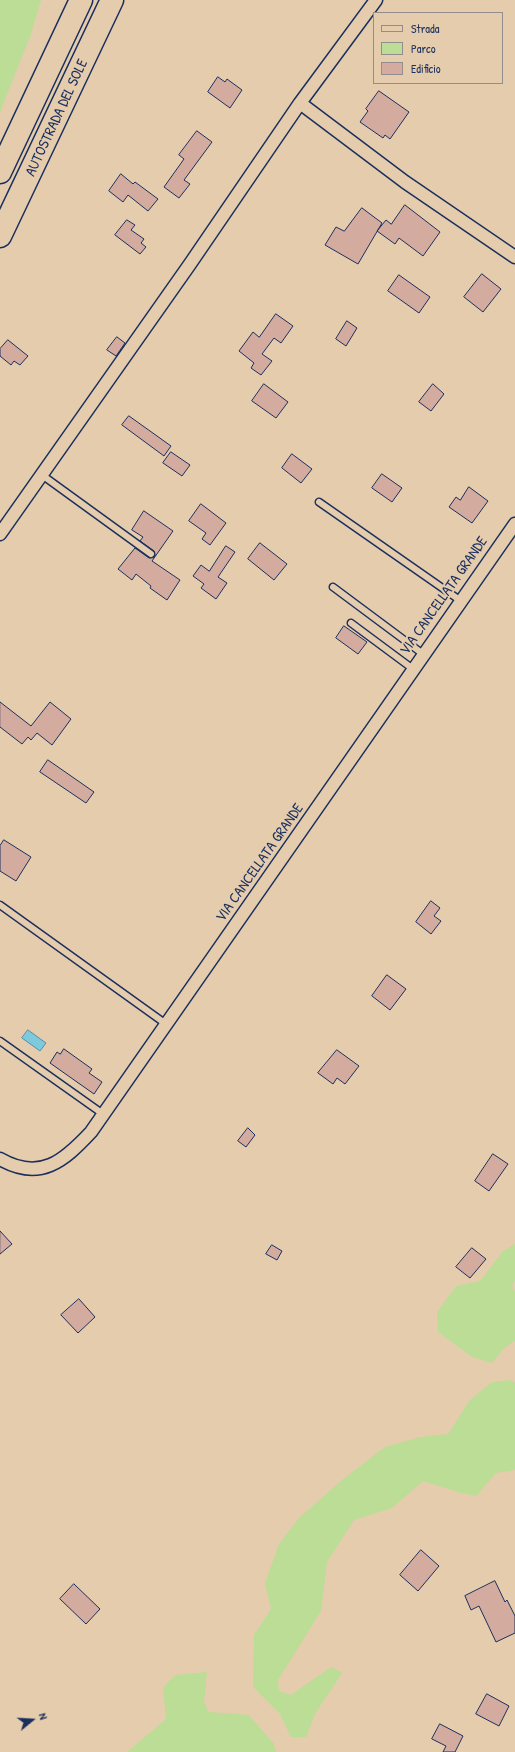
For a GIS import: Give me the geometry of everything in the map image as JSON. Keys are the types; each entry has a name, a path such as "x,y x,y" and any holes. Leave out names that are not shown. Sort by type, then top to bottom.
{"highway":[{"name":"AUTOSTRADA DEL SOLE","path":"0,172 81,0"},
{"name":"AUTOSTRADA DEL SOLE","path":"0,236 112,0"}],"street":[{"path":"0,534 300,103 376,0"},
{"path":"300,103 405,182 515,257"},
{"name":"VIA CANCELLATA GRANDE","path":"0,1159 19,1167 33,1169 45,1168 56,1164 74,1150 90,1132 515,524"}],"lane":[{"path":"42,475 151,554"},
{"path":"319,502 461,601"},
{"path":"333,587 423,654"},
{"path":"351,623 413,669"},
{"path":"0,905 166,1024"},
{"path":"0,1041 103,1114"}],"green space":[{"path":"0,0 41,0 31,34 0,112"},
{"path":"515,1244 515,1280 512,1286 515,1292 515,1341 504,1348 492,1363 472,1357 438,1332 437,1312 456,1286 480,1281 503,1251"},
{"path":"511,1380 515,1383 515,1470 496,1473 476,1496 423,1481 392,1508 354,1520 327,1562 321,1611 278,1680 279,1691 291,1695 331,1667 342,1673 316,1712 306,1737 291,1737 280,1714 253,1687 254,1635 271,1609 265,1583 279,1544 299,1518 342,1480 385,1447 420,1437 448,1434 470,1400 492,1382"},
{"path":"207,1672 204,1701 208,1712 249,1715 274,1744 276,1752 127,1752 166,1719 163,1687 175,1675"}],"water":[{"path":"28,1030 46,1043 40,1051 22,1038"}],"building":[{"path":"218,77 225,82 227,79 242,90 230,108 208,92"},
{"path":"379,91 409,112 390,139 385,135 383,138 360,122 368,111 366,109"},
{"path":"197,131 212,142 184,180 190,184 179,198 164,187 184,159 179,155"},
{"path":"121,174 133,184 135,182 158,199 148,211 128,195 123,202 109,191"},
{"path":"405,205 440,232 423,256 399,238 395,244 377,231 386,220 391,224"},
{"path":"362,208 382,223 358,264 325,245 336,227 344,231"},
{"path":"127,220 135,225 131,230 144,239 141,243 146,247 140,254 115,235"},
{"path":"482,274 501,289 483,312 464,297"},
{"path":"399,275 430,297 419,313 388,291"},
{"path":"276,314 293,326 281,343 274,338 262,354 272,361 261,375 251,368 254,363 239,351 253,332 259,337"},
{"path":"347,321 357,328 346,346 336,339"},
{"path":"117,337 125,343 116,356 107,350"},
{"path":"8,340 28,356 20,365 14,361 11,365 0,356 0,349"},
{"path":"264,384 288,402 276,418 252,401"},
{"path":"433,384 444,394 431,411 419,402"},
{"path":"129,416 171,446 164,456 122,425"},
{"path":"171,452 190,465 182,476 163,463"},
{"path":"292,454 312,469 301,483 282,468"},
{"path":"382,474 402,488 392,502 372,488"},
{"path":"469,487 488,501 472,523 449,507 456,497 460,500"},
{"path":"201,504 226,523 210,545 202,539 206,533 189,521"},
{"path":"144,511 173,531 152,561 180,580 167,600 150,588 151,586 136,574 132,580 118,569 135,548 149,558 155,556 154,551 140,541 143,537 132,530"},
{"path":"260,543 287,564 274,580 248,559"},
{"path":"226,546 235,552 218,577 227,583 216,599 201,588 204,584 193,576 201,565 209,571"},
{"path":"344,626 367,642 358,654 336,638"},
{"path":"0,702 31,726 50,702 71,719 52,745 37,733 31,740 28,737 22,744 0,727"},
{"path":"48,760 94,792 86,803 40,772"},
{"path":"4,840 31,857 16,881 0,871 0,846"},
{"path":"431,901 440,908 434,916 441,921 431,934 416,922"},
{"path":"387,975 406,989 390,1010 372,996"},
{"path":"64,1049 92,1069 89,1073 102,1082 94,1094 50,1063 57,1052 60,1054"},
{"path":"337,1050 359,1066 345,1084 337,1078 333,1084 318,1073"},
{"path":"248,1128 255,1135 246,1147 238,1141"},
{"path":"493,1154 508,1164 489,1191 475,1181"},
{"path":"0,1231 12,1244 0,1254"},
{"path":"272,1245 282,1251 277,1260 266,1254"},
{"path":"472,1248 486,1259 470,1278 456,1267"},
{"path":"79,1299 95,1317 78,1333 61,1315"},
{"path":"421,1550 439,1566 418,1591 400,1575"},
{"path":"495,1581 505,1602 507,1600 515,1616 515,1633 496,1642 479,1606 471,1610 465,1596"},
{"path":"74,1584 100,1609 86,1624 60,1599"},
{"path":"487,1694 509,1706 499,1726 476,1714"},
{"path":"440,1724 463,1736 455,1752 443,1752 446,1746 432,1739"}]}
